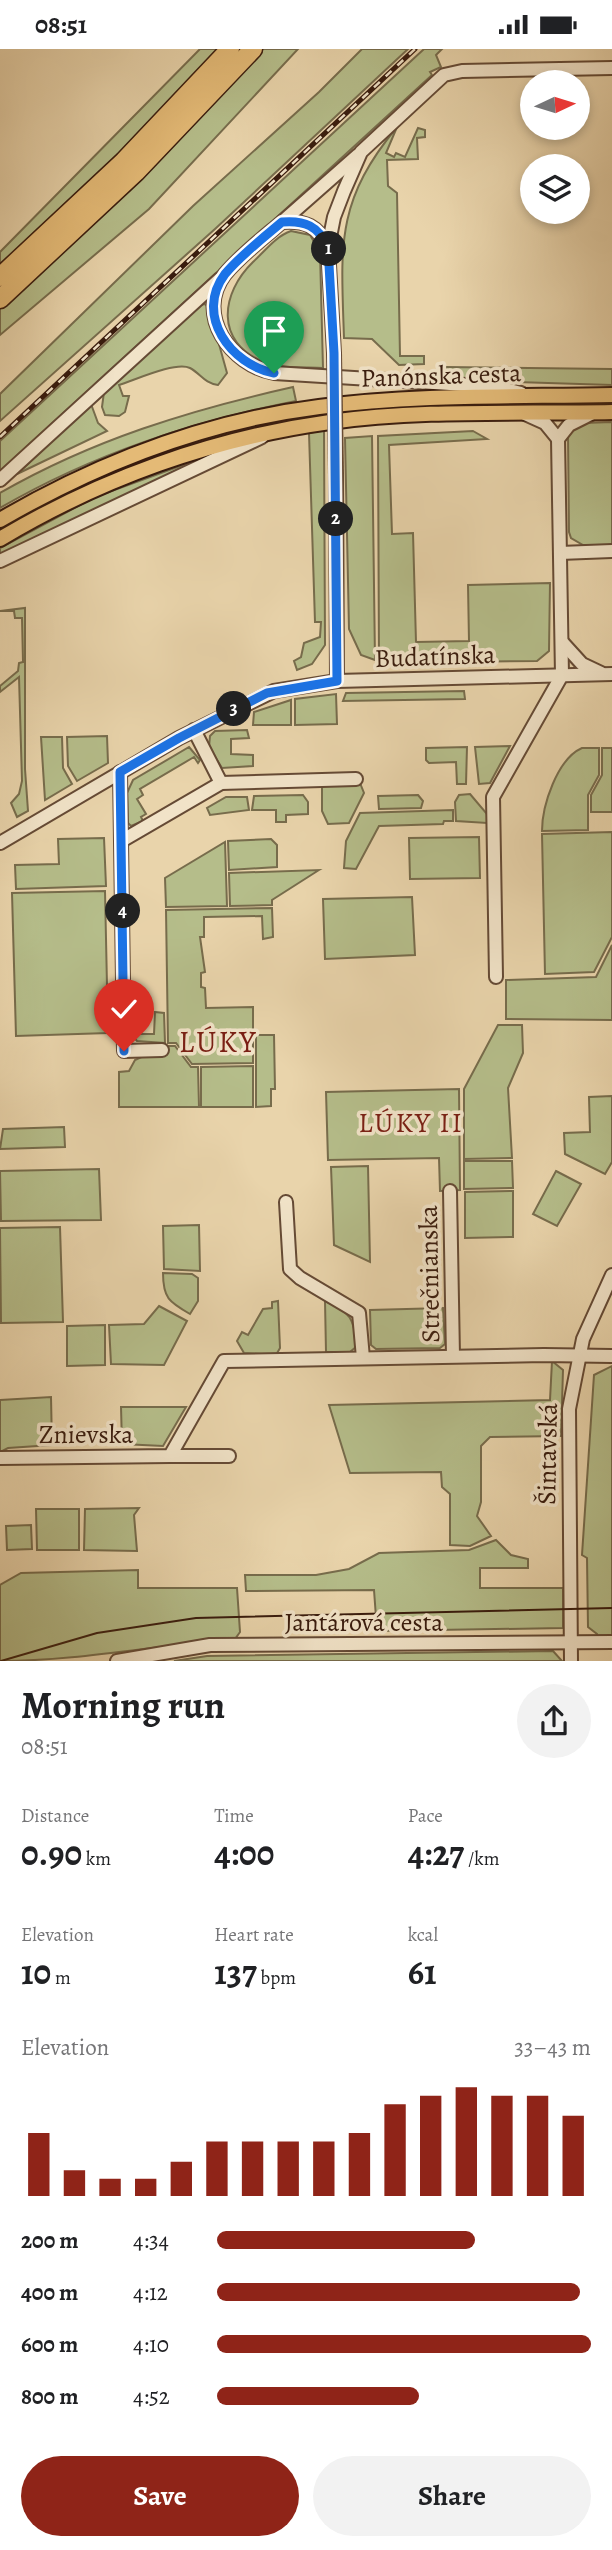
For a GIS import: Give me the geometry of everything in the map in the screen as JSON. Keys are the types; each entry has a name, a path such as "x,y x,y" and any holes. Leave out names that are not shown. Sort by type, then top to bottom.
{"highway":[{"path":"0,277 124,161 230,49"},
{"path":"0,299 136,172 253,49"}],"main road":[{"name":"Panónska cesta","path":"0,520 125,458 236,423 350,404 612,395"},
{"name":"Panónska cesta","path":"0,539 73,499 140,470 214,446 269,434 352,420 612,412"}],"street":[{"path":"0,480 444,75 462,71 612,68"},
{"path":"337,681 334,353 328,247 334,217 361,152"},
{"path":"282,222 312,225 320,232 328,247"},
{"path":"226,274 218,291 216,309 219,328 227,348 254,367 274,373 498,387 535,396"},
{"path":"558,439 569,425 593,413"},
{"path":"496,977 493,797 562,675 558,439 545,423 525,414"},
{"name":"Panónska cesta","path":"0,561 269,434"},
{"path":"560,553 612,551"},
{"path":"562,642 582,664 608,674"},
{"name":"Budatínska","path":"0,843 194,730 274,691 337,681 608,674"},
{"path":"194,730 221,783"},
{"path":"120,772 124,1051 162,1050"},
{"path":"122,840 221,783 356,779"},
{"name":"Strečnianska","path":"450,1191 453,1356"},
{"path":"286,1202 290,1269 359,1313 363,1358"},
{"name":"Šintavská","path":"571,1661 568,1440 578,1357 597,1302 612,1275"},
{"name":"Strečnianska","path":"224,1361 612,1356"},
{"name":"Znievska","path":"170,1456 224,1361"},
{"name":"Znievska","path":"0,1457 229,1456"},
{"name":"Jantárová cesta","path":"117,1661 209,1645 612,1642"}],"green space":[{"path":"200,49 298,49 149,209 0,335 0,252"},
{"path":"362,49 408,49 215,229 0,421 0,394 193,206 319,92"},
{"path":"424,49 442,49 436,55 441,67 430,72 432,75 0,471 0,441"},
{"path":"397,127 386,153 394,157 396,153 405,157 418,128 425,130 425,137 417,138 418,159 387,160 388,186 397,193 400,356 424,356 424,364 399,365 372,339 344,338 343,251 352,202 377,154"},
{"path":"291,231 310,235 320,252 323,368 285,367 264,362 248,353 230,330 229,302 242,274 280,236"},
{"path":"205,304 209,308 227,373 218,385 190,368 166,369 119,385 123,396 129,396 125,412 119,416 105,415 102,407 104,392 200,305"},
{"path":"445,367 612,369 612,385 448,380"},
{"path":"293,387 296,401 219,419 144,442 71,471 0,508 0,493 106,442 179,417"},
{"path":"91,404 98,423 107,431 17,474"},
{"path":"441,405 441,409 362,412 304,419 213,439 169,453 83,487 0,530 0,525 83,483 167,450 210,437 299,417 346,410"},
{"path":"612,422 612,545 583,545 571,538 569,532 568,434 584,423"},
{"path":"324,430 325,645 312,664 297,670 294,661 301,657 304,643 320,637 321,622 315,622 309,433"},
{"path":"473,431 487,439 389,445 392,534 413,533 416,642 469,641 468,585 550,583 549,651 537,661 379,663 378,436"},
{"path":"372,436 375,660 361,655 349,629 345,438"},
{"path":"216,453 0,555 0,548 95,497"},
{"path":"25,608 25,769 28,811 17,817 11,803 19,794 22,781 19,677 0,692 0,686 18,671 19,663 23,662 22,618 15,618 14,611 0,611"},
{"path":"464,691 465,699 343,701 346,693"},
{"path":"336,694 337,724 295,725 295,699"},
{"path":"291,700 291,725 253,725 254,712"},
{"path":"247,730 249,738 231,739 231,754 253,755 253,766 222,768 209,747 210,736 215,731"},
{"path":"107,736 108,763 77,781 68,766 67,737"},
{"path":"41,737 62,737 63,768 72,784 45,800"},
{"path":"510,746 490,783 479,784 475,747"},
{"path":"189,747 200,760 198,763 194,757 140,789 143,795 137,799 146,814 141,817 143,821 131,826 128,823 127,793 133,780"},
{"path":"467,747 466,784 457,784 456,762 429,763 426,760 426,748"},
{"path":"582,748 599,748 599,775 588,795 588,830 542,831 548,797 558,773 565,762"},
{"path":"602,748 612,748 612,812 591,812 591,795 602,775"},
{"path":"360,783 364,793 349,823 328,824 322,811 322,787 326,784"},
{"path":"470,794 487,814 487,823 456,821 455,802 459,795"},
{"path":"303,795 308,802 308,814 286,815 286,822 276,822 276,810 252,810 254,796"},
{"path":"418,795 423,801 421,808 379,809 378,796"},
{"path":"226,797 247,797 249,810 210,815 207,808"},
{"path":"453,810 453,821 444,821 443,824 379,826 356,869 344,868 346,841 360,813"},
{"path":"612,832 612,937 594,972 545,974 542,834"},
{"path":"479,837 480,878 410,879 409,838"},
{"path":"104,838 106,886 16,889 15,865 59,864 58,839"},
{"path":"271,839 277,845 277,867 229,870 228,841"},
{"path":"225,842 227,906 166,907 165,878"},
{"path":"319,870 272,900 272,905 230,906 229,873"},
{"path":"105,891 108,1033 16,1036 12,893"},
{"path":"412,897 415,955 325,959 323,899"},
{"path":"272,908 273,937 263,939 262,916 204,917 204,937 200,937 205,972 201,973 201,987 205,988 206,1008 253,1007 253,1063 192,1064 176,1043 168,1043 166,910"},
{"path":"612,945 612,1020 506,1019 506,980 596,977"},
{"path":"155,1012 164,1013 165,1043 137,1041 131,1034 131,1018 138,1016 139,1034 154,1034"},
{"path":"498,1025 522,1025 523,1053 508,1088 512,1158 464,1159 464,1089"},
{"path":"256,1035 274,1035 275,1089 271,1089 271,1106 256,1107"},
{"path":"165,1046 175,1046 191,1067 198,1067 199,1107 119,1107 119,1072 129,1071 135,1060"},
{"path":"253,1066 253,1107 201,1107 201,1067"},
{"path":"459,1089 460,1190 440,1191 439,1158 328,1160 326,1092"},
{"path":"612,1096 612,1162 605,1174 565,1154 564,1133 590,1132 589,1097"},
{"path":"64,1127 65,1147 0,1149 3,1129"},
{"path":"464,1161 512,1161 513,1188 464,1189"},
{"path":"368,1166 370,1262 334,1245 331,1167"},
{"path":"99,1169 101,1220 1,1221 0,1171"},
{"path":"556,1171 581,1184 557,1226 533,1214"},
{"path":"513,1191 513,1237 465,1238 465,1192"},
{"path":"199,1225 200,1271 164,1269 163,1226"},
{"path":"60,1227 63,1322 1,1323 0,1228"},
{"path":"163,1273 192,1274 198,1278 198,1301 190,1314 177,1306 166,1294"},
{"path":"278,1301 280,1348 276,1355 244,1353 237,1341 242,1332 248,1335 263,1309 272,1308 272,1302"},
{"path":"325,1301 350,1317 357,1346 350,1352 326,1352"},
{"path":"159,1306 187,1321 164,1365 111,1364 109,1325 144,1324"},
{"path":"443,1308 445,1344 440,1348 376,1349 371,1345 370,1310"},
{"path":"105,1325 105,1365 67,1366 67,1326"},
{"path":"552,1361 563,1370 561,1436 490,1437 481,1446 481,1502 477,1516 491,1536 470,1546 450,1545 450,1494 442,1487 441,1472 350,1473 329,1405 550,1400"},
{"path":"612,1366 612,1638 597,1638 597,1634 588,1627 587,1558 582,1555 594,1375"},
{"path":"51,1397 52,1445 8,1448 0,1452 0,1400"},
{"path":"121,1407 186,1407 163,1446 122,1444"},
{"path":"139,1508 134,1515 137,1551 84,1550 85,1509"},
{"path":"36,1509 79,1509 79,1550 37,1550"},
{"path":"31,1525 32,1549 7,1550 6,1526"},
{"path":"496,1540 511,1555 528,1559 528,1568 480,1568 480,1588 563,1588 563,1628 377,1631 374,1590 246,1591 245,1575 316,1575 349,1569 379,1553 469,1550"},
{"path":"138,1570 138,1588 237,1588 240,1632 235,1639 88,1656 0,1661 0,1585 21,1573"},
{"path":"553,1651 562,1661 174,1661 207,1656"}],"tram line":[{"path":"1,1661 97,1633 196,1618 612,1608"}],"railway":[{"path":"0,437 415,49"}],"district":[{"name":"LÚKY","path":"218,1042"},
{"name":"LÚKY II","path":"411,1122"}],"route":[{"path":"124,1051 120,772 267,693 337,681 334,353 328,247 317,228 305,223 282,222 226,274 216,299 216,315 227,348 254,367 274,373"}]}
